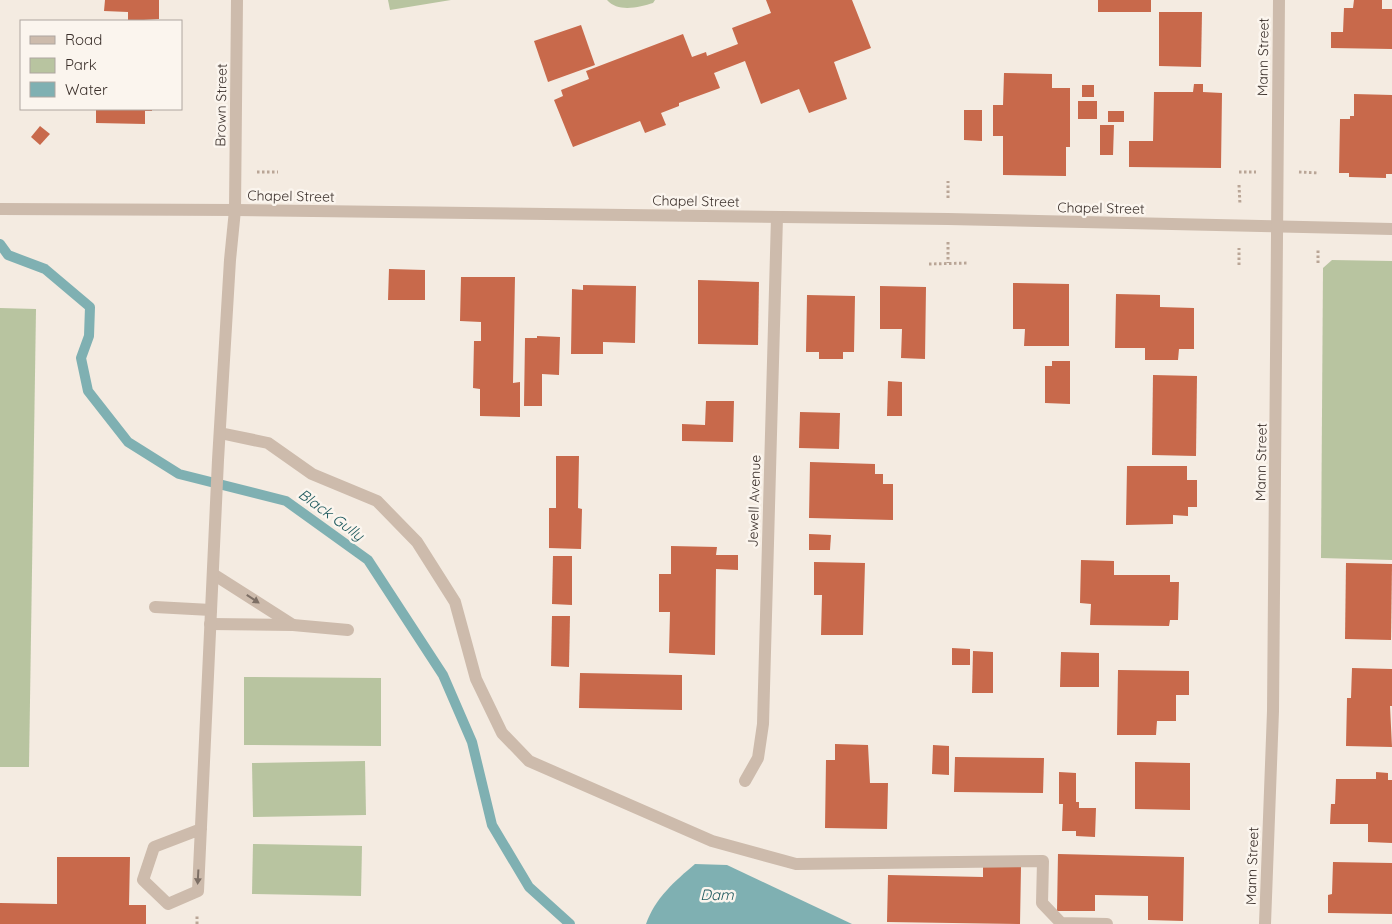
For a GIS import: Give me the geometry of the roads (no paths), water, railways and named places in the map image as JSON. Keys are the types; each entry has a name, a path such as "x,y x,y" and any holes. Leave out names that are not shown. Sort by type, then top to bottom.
{"street":[{"name":"Brown Street","path":"201,829 154,847 143,880 168,904 198,892 201,829 210,624 218,460 235,210 237,0"},
{"name":"Mann Street","path":"1265,924 1273,711 1278,0"},
{"name":"Chapel Street","path":"0,209 777,217 1392,229"},
{"name":"Jewell Avenue","path":"745,781 758,758 763,724 777,217"},
{"path":"220,433 268,443 312,474 377,501 417,542 455,602 476,680 502,733 529,761 712,841 796,864 1043,861 1042,903 1061,923 1107,924"},
{"path":"213,574 292,625"},
{"path":"156,608 211,610"},
{"path":"210,624 292,625 348,630"}],"water":[{"name":"Dam","path":"695,864 727,865 852,924 646,924 660,898"}],"waterway":[{"name":"Black Gully","path":"0,244 8,255 45,269 90,307 89,336 81,358 88,391 128,442 179,474 286,501 368,560 443,675 472,742 492,825 529,887 570,924"}]}
